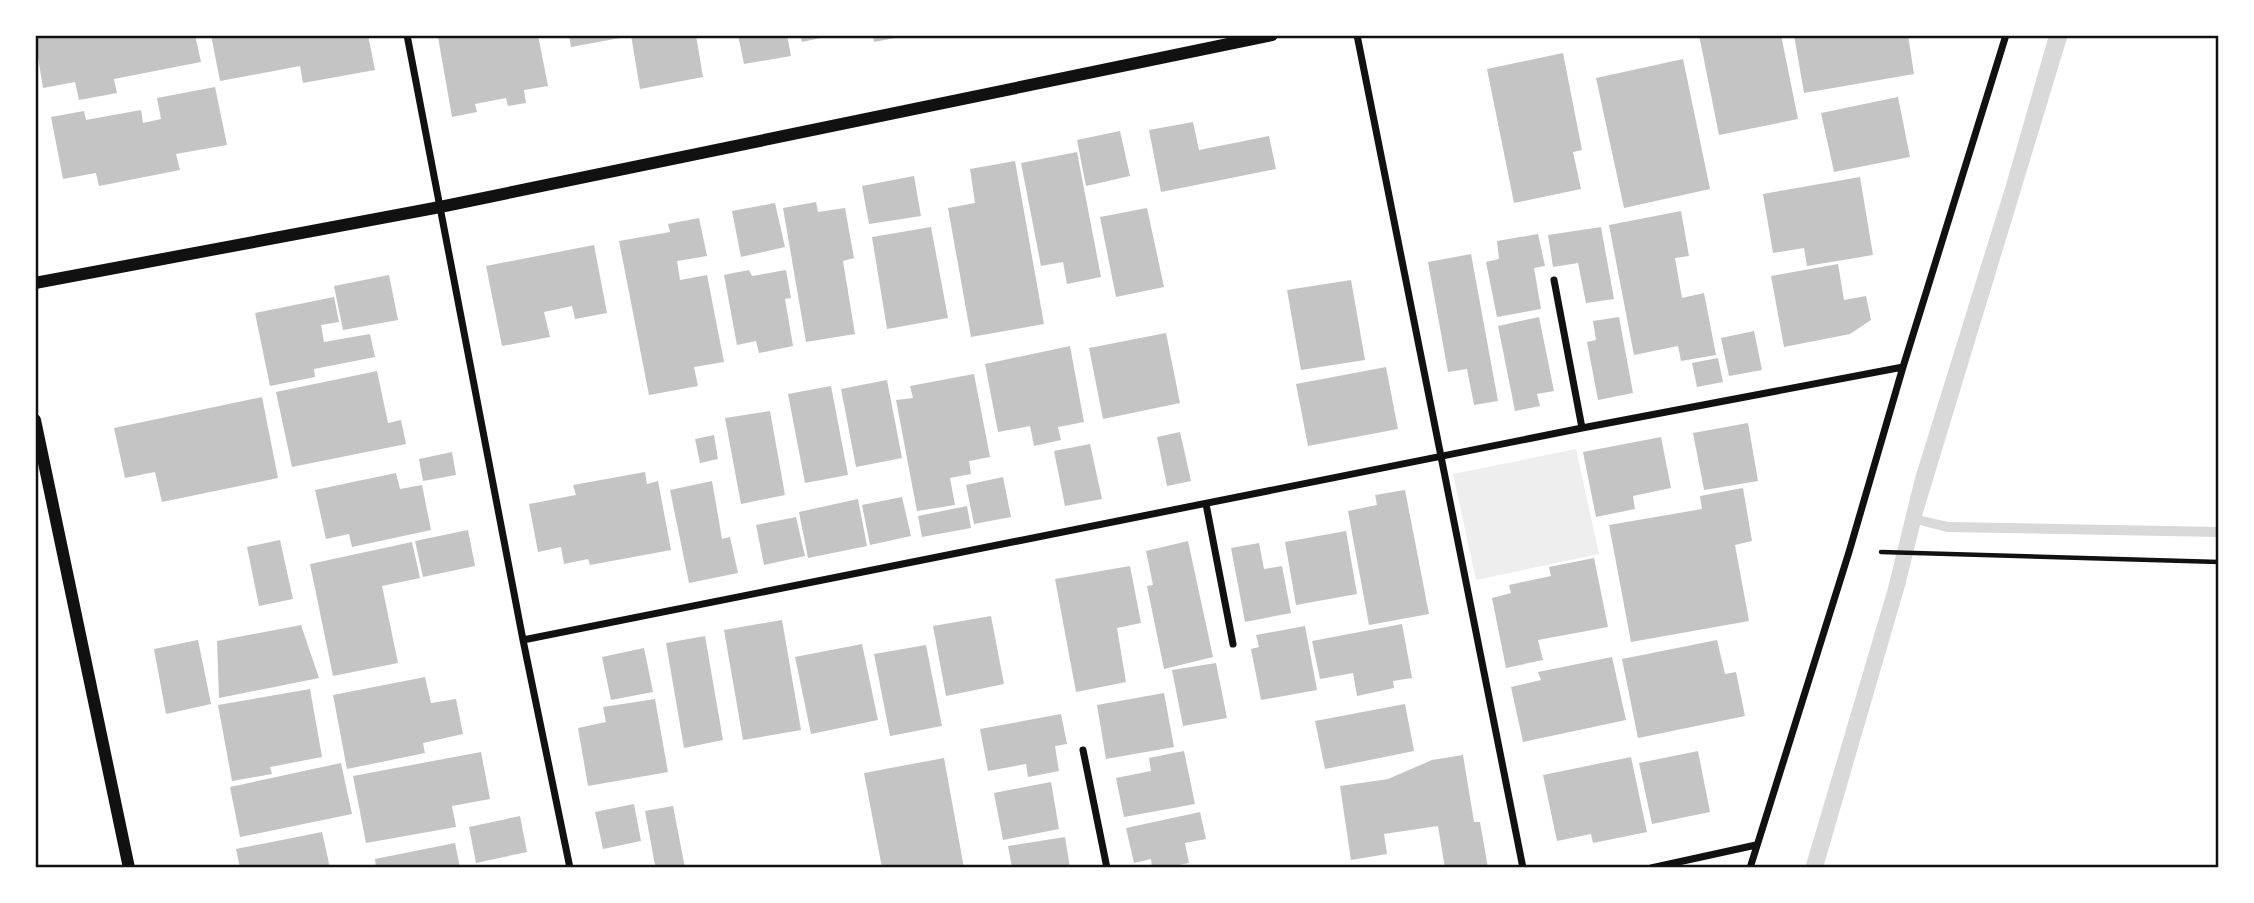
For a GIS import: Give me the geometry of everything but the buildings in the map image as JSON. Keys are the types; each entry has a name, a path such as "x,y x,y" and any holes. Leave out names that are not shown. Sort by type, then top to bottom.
{"street":[{"path":"407,35 523,640 570,868"},
{"path":"35,283 440,207 1272,35"},
{"path":"1357,35 1523,868"},
{"path":"1750,868 2006,35"},
{"path":"1554,280 1582,429"},
{"path":"523,640 1903,367"},
{"path":"35,420 129,868"},
{"path":"1206,504 1233,644"},
{"path":"1083,750 1107,868"},
{"path":"1651,868 1756,845"}],"path":[{"path":"1849,552 2219,562"}],"shaded area":[{"path":"2049,35 2068,35 1922,516 1948,522 2219,527 2219,537 1947,532 1920,525 1905,586 1823,868 1805,868 1888,588 1915,478 2005,188"},
{"path":"1576,449 1599,554 1476,580 1453,474"}]}
